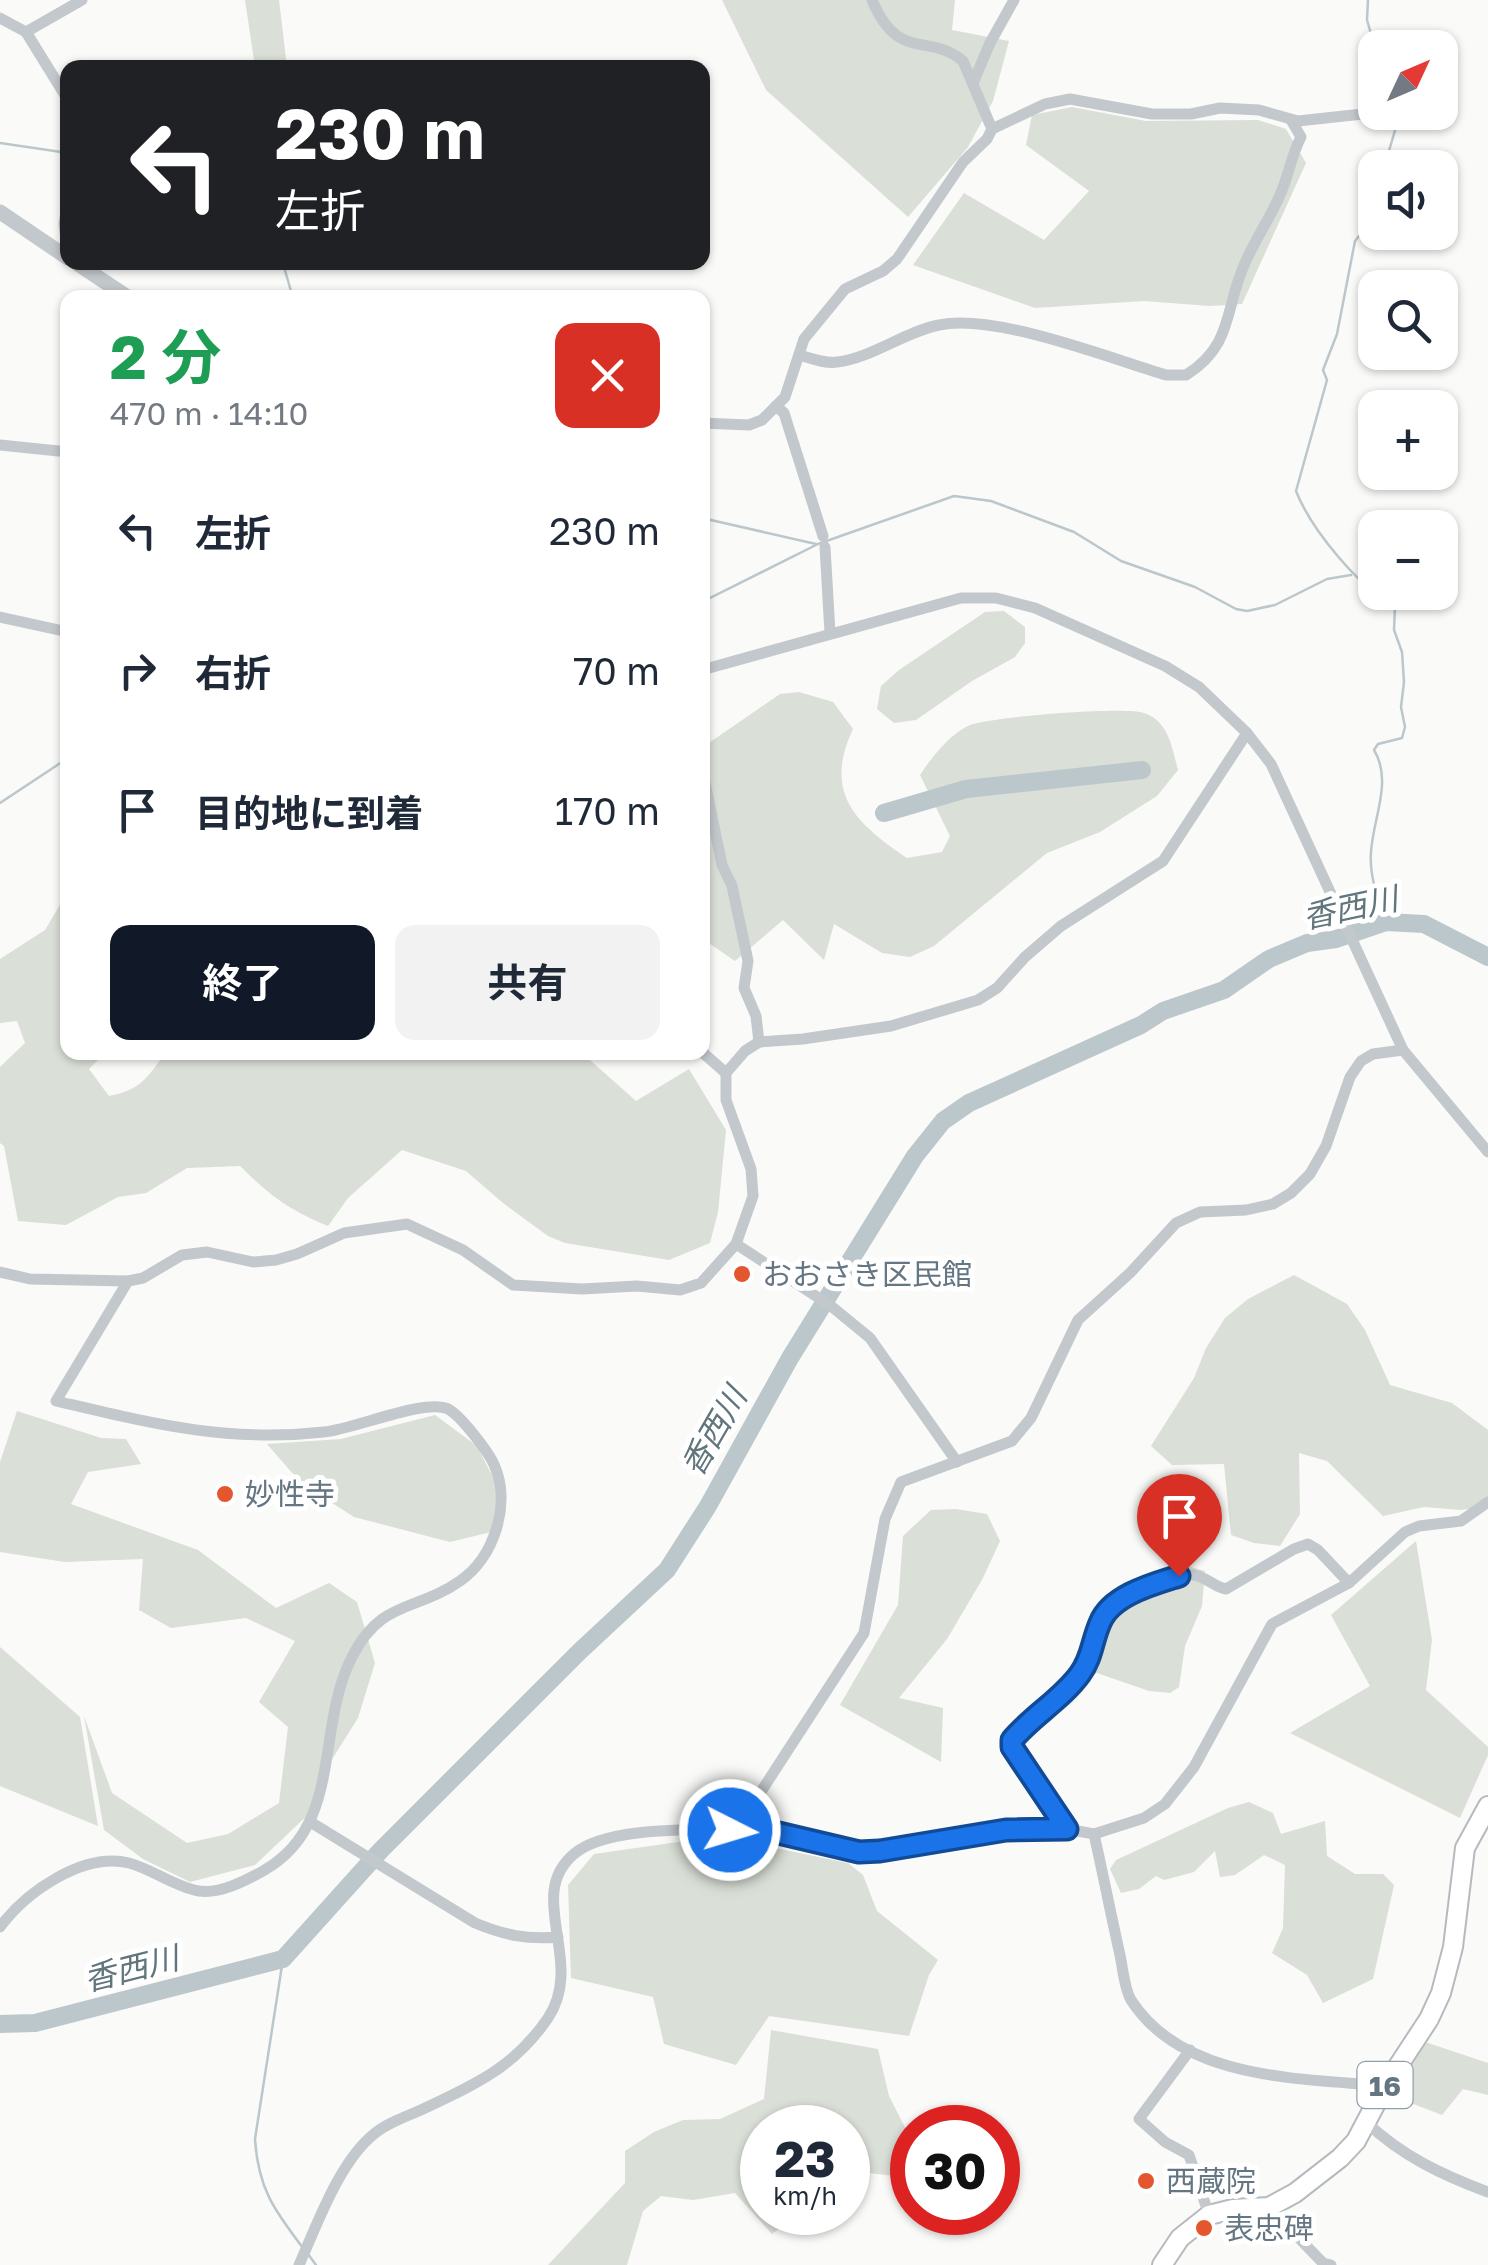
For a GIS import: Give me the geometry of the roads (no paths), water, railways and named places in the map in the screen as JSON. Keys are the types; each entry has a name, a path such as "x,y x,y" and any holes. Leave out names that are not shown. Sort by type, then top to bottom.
{"main road":[{"name":"16","path":"1209,2216 1269,2208 1296,2192 1356,2141 1442,1993 1453,1947 1465,1848 1488,1806"},
{"path":"1162,2265 1180,2238 1209,2216"}],"street":[{"path":"26,32 82,0"},
{"path":"872,0 882,20 898,37 912,45 959,56 992,129"},
{"path":"973,83 1014,0"},
{"path":"0,18 26,32 60,87"},
{"path":"710,423 749,425 762,420 785,398 804,338 845,290 883,271 897,259 964,162 992,129 1044,104 1070,100 1152,114 1191,114 1220,108 1259,110 1291,120 1358,114"},
{"path":"799,355 838,362 940,324 1002,327 1166,374 1186,375 1216,350 1225,331 1244,266 1282,190 1290,158 1301,137 1291,120"},
{"path":"2,216 60,251"},
{"path":"87,270 117,290"},
{"path":"776,406 784,413 824,542 830,633"},
{"path":"0,445 60,451"},
{"path":"710,668 961,598 1012,601 1036,608 1188,678 1248,733 1271,764 1403,1050 1488,1152"},
{"path":"0,617 60,630"},
{"path":"0,1272 30,1279 128,1281 143,1278 182,1255 206,1252 254,1262 276,1260 344,1232 407,1224 463,1250 513,1285 680,1290 700,1283 736,1244 753,1196 751,1169 726,1100 726,1073 745,1051 759,1042 802,1040 891,1026 978,1000 997,988 1061,926 1163,861 1248,733"},
{"path":"710,807 748,961 744,988 756,1016 759,1042"},
{"path":"304,2255 338,2182 372,2135 498,2072 551,2013 562,1987 564,1965 553,1911 558,1876 572,1855 606,1838 730,1830 740,1824 864,1633 885,1519 901,1482 1012,1441 1031,1418 1078,1320 1130,1273 1176,1223 1200,1212 1246,1210 1273,1204 1291,1193 1310,1174 1326,1146 1350,1076 1360,1061 1388,1050 1403,1050"},
{"path":"710,1059 726,1073"},
{"path":"736,1244 831,1306 870,1338 957,1462"},
{"path":"0,1927 14,1908 80,1865 124,1862 198,1891 220,1890 266,1870 296,1846 312,1823 341,1685 363,1636 385,1615 460,1582 477,1566 497,1525 502,1496 498,1473 486,1450 451,1410 431,1404 334,1431 236,1436 189,1430 56,1401 128,1281"},
{"path":"740,1824 859,1852 1006,1830 1067,1829 1094,1834 1144,1818 1165,1804 1194,1767 1272,1624 1349,1582 1405,1532 1419,1526 1460,1521 1488,1502"},
{"path":"1067,1829 1012,1747 1012,1740 1079,1676 1092,1654 1100,1620 1109,1610 1130,1595 1179,1576 1201,1576 1226,1589 1294,1548 1308,1544 1349,1582"},
{"path":"312,1823 475,1923 503,1934 532,1939 558,1937"},
{"path":"1094,1834 1129,1997 1148,2020 1190,2050 1234,2068 1385,2086"},
{"path":"1190,2050 1139,2119 1165,2142 1188,2155 1209,2216"},
{"path":"1366,2122 1416,2162 1488,2192"},
{"path":"1269,2208 1323,2262 1331,2265"}],"waterway":[{"path":"1368,0 1370,30"},
{"path":"1389,150 1395,130"},
{"path":"0,143 60,152"},
{"path":"1358,237 1337,334 1323,370 1327,380 1296,491 1338,556 1366,586 1395,606 1394,630 1402,652 1401,707 1405,727 1402,738 1378,744 1374,750 1382,787 1371,861 1386,922"},
{"path":"285,270 291,290"},
{"path":"710,598 818,544 954,496 991,501 1074,532 1121,561 1195,587 1236,609 1247,611 1275,605 1327,579 1351,575"},
{"path":"710,520 816,544"},
{"path":"0,803 60,763"},
{"path":"884,813 966,789 1142,770"},
{"name":"香西川","path":"0,2024 35,2023 283,1959 381,1850 667,1570 708,1506 790,1358 915,1156 943,1121 969,1103 1141,1025 1163,1011 1224,990 1269,959 1307,943 1336,939 1386,922 1424,924 1488,957"},
{"path":"283,1959 255,2139 269,2198 303,2248"},
{"path":"308,2254 316,2265"}],"place":[{"name":"おおさき区民館","path":"742,1274"},
{"name":"妙性寺","path":"225,1494"},
{"name":"西蔵院","path":"1146,2181"},
{"name":"表忠碑","path":"1204,2228"}]}
